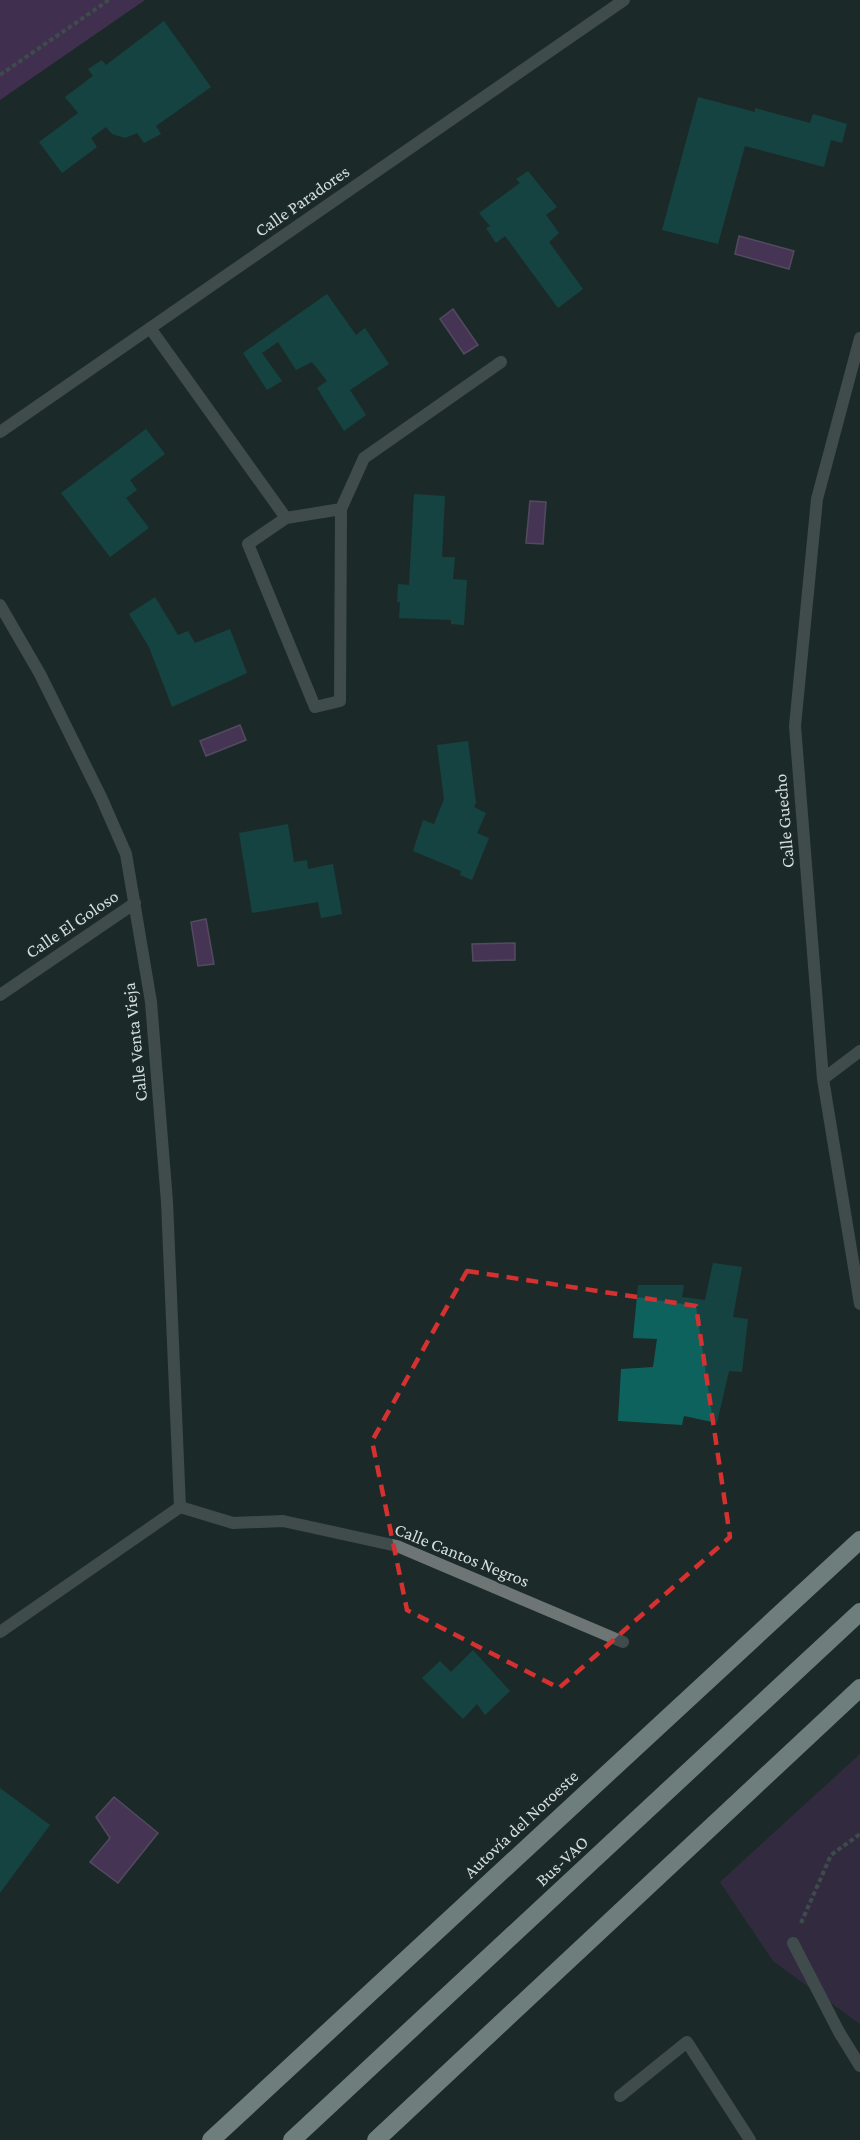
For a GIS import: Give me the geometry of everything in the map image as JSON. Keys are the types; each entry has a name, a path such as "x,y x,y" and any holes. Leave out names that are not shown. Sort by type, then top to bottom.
{"highway":[{"name":"Autovía del Noroeste","path":"211,2140 860,1540"},
{"name":"Bus-VAO","path":"292,2140 860,1612"},
{"path":"376,2140 860,1688"}],"street":[{"name":"Calle Paradores","path":"0,432 624,0"},
{"path":"150,328 286,518"},
{"name":"Calle Guecho","path":"860,338 817,499 795,726 823,1079 860,1304"},
{"path":"341,509 286,518 248,544 315,707 340,701 341,509 364,458 501,362"},
{"name":"Calle Venta Vieja","path":"0,605 40,674 101,797 126,854 151,1002 167,1202 180,1507"},
{"name":"Calle El Goloso","path":"0,995 135,903"},
{"path":"823,1079 860,1052"},
{"path":"0,1632 180,1507"},
{"name":"Calle Cantos Negros","path":"180,1507 233,1523 283,1521 397,1545 623,1642"},
{"path":"793,1943 838,2032 860,2066"},
{"path":"620,2096 687,2042 750,2140"}],"path":[{"path":"0,75 109,0"},
{"path":"793,1943 831,1855 860,1834"}],"highlighted area":[{"path":"467,1271 696,1306 730,1537 559,1688 407,1610 372,1441"}],"shaded area":[{"path":"0,0 145,0 0,100"},
{"path":"739,236 794,251 789,269 735,254"},
{"path":"453,309 478,345 464,354 440,319"},
{"path":"530,501 546,502 543,544 526,543"},
{"path":"240,725 246,740 206,756 200,741"},
{"path":"206,919 214,964 198,966 191,922"},
{"path":"515,943 515,960 473,961 472,944"},
{"path":"860,1754 860,2024 773,1961 720,1882"},
{"path":"114,1797 158,1833 118,1883 90,1862 110,1838 96,1817"}],"building":[{"path":"164,21 211,87 156,126 161,134 144,143 137,133 125,138 112,134 106,127 91,138 97,147 62,173 39,142 78,113 65,97 93,76 88,69 102,60 106,65"},
{"path":"698,97 755,112 755,108 810,123 813,114 847,124 842,143 831,140 824,167 745,146 718,244 662,230"},
{"path":"528,171 557,207 546,215 559,233 549,242 583,289 558,308 505,236 496,243 486,228 490,226 479,213 520,183 516,179"},
{"path":"327,294 356,335 365,328 389,364 350,390 366,415 344,431 317,388 327,381 312,362 296,370 278,342 262,353 282,381 267,390 243,353"},
{"path":"146,429 165,454 130,480 137,490 126,498 149,528 110,557 61,493"},
{"path":"414,494 445,496 442,557 455,557 453,579 467,580 464,625 451,624 451,620 399,618 398,584 409,585"},
{"path":"155,597 178,635 188,631 195,643 230,629 247,673 172,707 149,647 129,614"},
{"path":"468,741 476,803 474,807 486,813 477,833 489,838 472,880 460,875 461,871 413,851 423,820 434,824 444,799 437,745"},
{"path":"288,824 294,862 307,860 308,869 333,864 342,914 321,918 318,902 252,913 239,833"},
{"path":"713,1263 742,1267 733,1317 748,1319 742,1372 729,1371 717,1423 684,1416 682,1425 618,1421 621,1369 653,1367 657,1339 633,1338 638,1285 684,1285 682,1297 705,1300"},
{"path":"473,1650 510,1691 485,1715 477,1704 463,1719 422,1678 440,1661 451,1672"},
{"path":"0,1788 50,1825 0,1893"}]}
